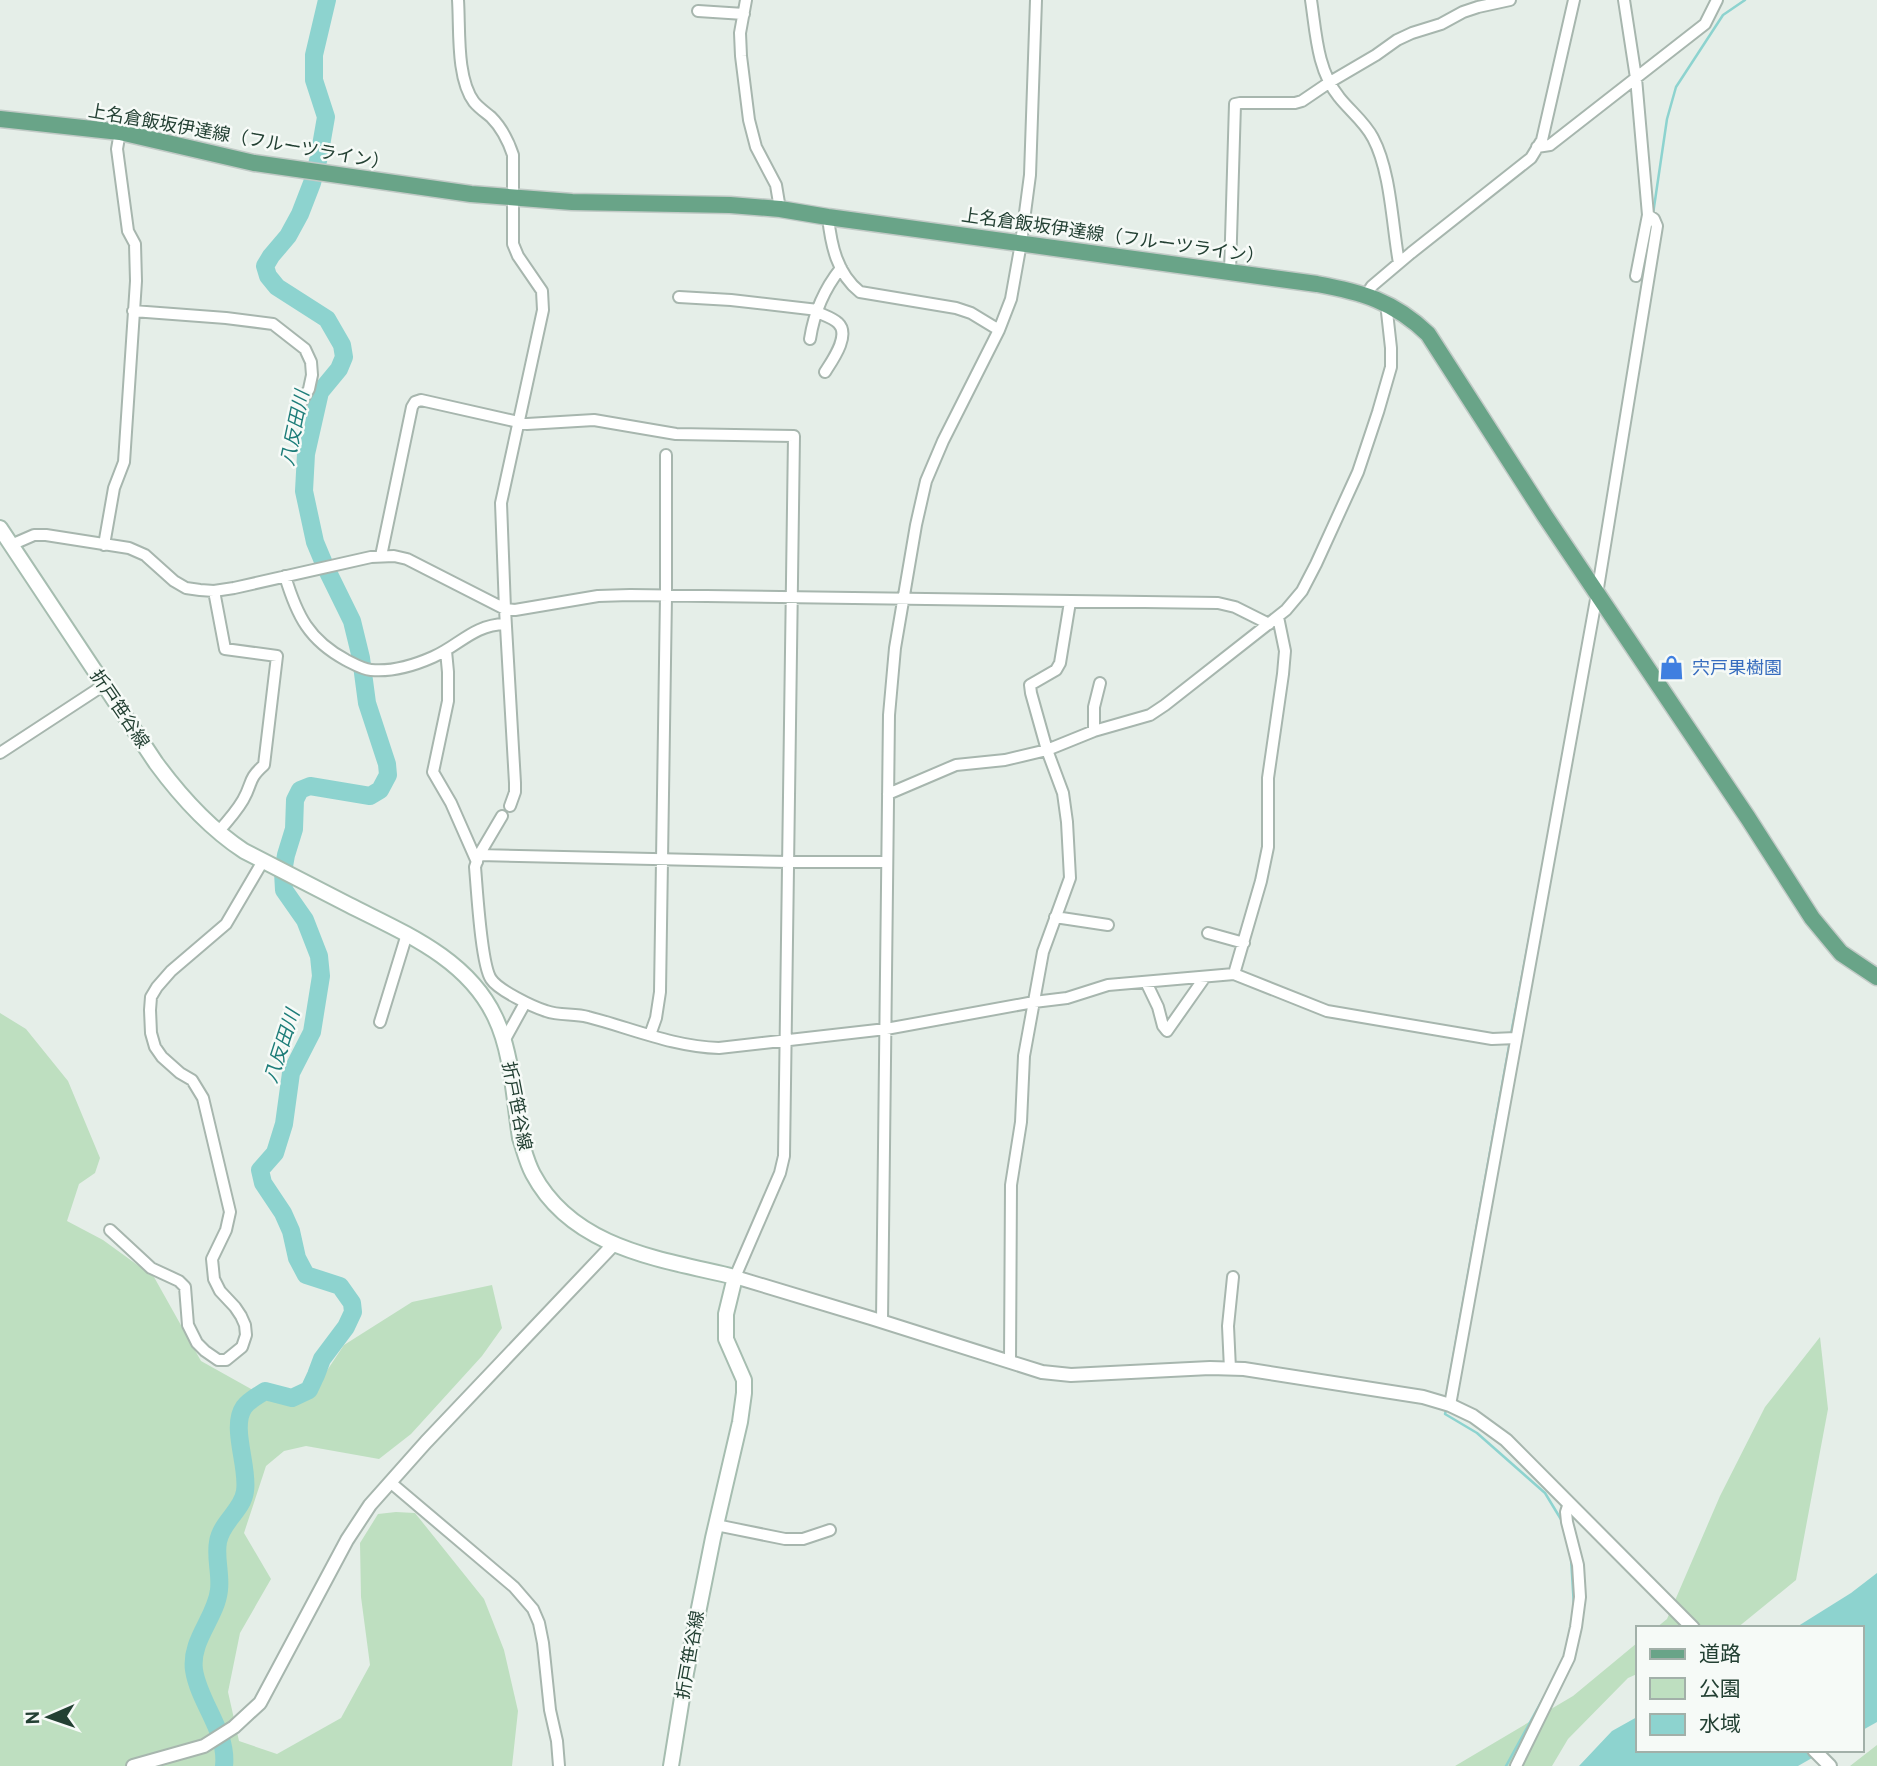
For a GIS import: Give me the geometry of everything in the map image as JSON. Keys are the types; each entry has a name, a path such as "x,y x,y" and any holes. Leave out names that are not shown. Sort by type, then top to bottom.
{"main road":[{"name":"上名倉飯坂伊達線（フルーツライン）","path":"0,118 120,132 254,163 430,189 513,199 730,205 780,209 1317,284 1366,295 1386,303 1413,320 1427,334 1812,918 1841,953 1877,977"},
{"name":"折戸笹谷線","path":"0,528 175,788 218,832 244,851 432,948 475,987 495,1017 504,1041 520,1138 533,1174 562,1212 601,1239 631,1252 735,1277 728,1300 726,1339 744,1380 744,1393 686,1673 671,1766"}],"street":[{"path":"458,0 465,82 475,103 497,124 508,141 513,155 513,244 544,295 501,503 515,783 510,806"},
{"path":"746,0 740,33 748,120 757,147 776,186 780,209"},
{"path":"882,1321 889,715 895,648 926,481 1012,299 1030,175 1036,0"},
{"path":"1311,0 1318,51 1330,82 1336,94 1372,135 1382,160 1399,263"},
{"path":"1230,272 1235,104 1302,101 1397,40 1441,24 1463,12 1510,0"},
{"path":"1366,295 1372,286 1399,263 1531,158 1542,140 1574,0"},
{"path":"1624,0 1636,78 1648,215 1636,276"},
{"path":"1537,147 1550,145 1706,24 1717,0"},
{"path":"698,11 744,14"},
{"path":"104,545 114,488 124,462 136,281 135,244 128,231 121,187 117,149 120,132"},
{"path":"1450,1405 1597,594 1657,226 1654,219 1648,215"},
{"path":"828,217 831,240 841,268 851,285 860,292 956,308 971,313 999,330"},
{"path":"810,339 813,319 829,283 841,268"},
{"path":"679,297 731,300 818,311 837,322 842,329 842,340 825,372"},
{"path":"888,794 956,765 1005,760 1047,750 1094,731 1150,715 1286,610 1302,591 1358,472 1391,367 1386,303"},
{"path":"134,311 273,324 305,349 311,362 309,389 298,408"},
{"path":"381,556 415,402 427,400 518,423 594,420 676,434 794,436 784,1156 780,1173 735,1277 1042,1372 1070,1375 1244,1369 1410,1395 1450,1405 1473,1416 1506,1440 1691,1626"},
{"path":"650,1035 660,992 666,455"},
{"path":"11,545 34,535 46,535 129,548 145,555 186,588 214,591 324,567 394,556 407,559 505,609 515,610 598,596 904,598 1222,603 1273,620 1285,651 1268,778 1268,847 1234,974"},
{"path":"285,576 292,602 314,637 332,651 370,670 403,667 446,651 474,631 505,624"},
{"path":"214,591 225,649 277,656 264,765 252,775 246,796 218,832"},
{"path":"1010,1362 1011,1185 1021,1122 1024,1056 1044,952 1070,878 1063,793 1047,750 1030,685 1056,670 1060,663 1070,601"},
{"path":"446,651 448,701 433,772 478,858"},
{"path":"1094,731 1094,707 1100,683"},
{"path":"0,753 104,685"},
{"path":"502,816 475,867 485,963 492,982 525,1003 549,1013 586,1016 701,1048 886,1029 1067,998 1108,985 1234,974 1327,1012 1492,1039 1516,1038"},
{"path":"478,858 887,862"},
{"path":"110,1230 151,1268 179,1280 185,1287 188,1325 197,1343 205,1351 218,1360 226,1360 236,1353 246,1335 245,1325 214,1279 212,1259 226,1230 230,1212 203,1098 192,1080 162,1057 155,1047 150,1010 151,997 171,971 226,924 263,861"},
{"path":"1055,917 1108,925"},
{"path":"1208,933 1244,943"},
{"path":"380,1022 407,934"},
{"path":"1146,982 1167,1031 1205,977"},
{"path":"475,987 492,982"},
{"path":"504,1041 525,1003"},
{"path":"133,1766 204,1746 234,1727 260,1703 347,1539 370,1505 613,1245"},
{"path":"1230,1368 1228,1307 1233,1277"},
{"path":"390,1482 514,1587 533,1609 543,1643 559,1766"},
{"path":"1516,1766 1569,1658 1576,1627 1580,1597 1578,1565 1567,1522 1569,1503"},
{"path":"716,1525 785,1539 803,1539 830,1530"},
{"path":"1816,1752 1829,1766"}],"green space":[{"path":"0,1013 26,1029 68,1081 100,1158 95,1173 79,1184 67,1221 103,1240 154,1277 201,1361 260,1394 310,1396 344,1345 412,1302 492,1285 502,1328 482,1356 411,1434 379,1459 306,1446 284,1451 266,1466 244,1533 271,1579 240,1633 228,1692 239,1741 277,1754 341,1718 370,1665 361,1597 360,1543 378,1514 415,1513 484,1599 504,1650 518,1711 512,1766 0,1766"},
{"path":"1820,1337 1828,1409 1796,1580 1739,1626 1658,1626 1667,1619 1720,1496 1765,1407"},
{"path":"1636,1644 1636,1674 1628,1678 1568,1739 1552,1766 1455,1766 1573,1696"},
{"path":"1877,1745 1877,1766 1850,1766"}],"water":[{"path":"1877,1573 1877,1722 1863,1730 1863,1626 1798,1626"},
{"path":"1636,1718 1636,1752 1822,1752 1798,1766 1579,1766 1612,1731"}],"waterway":[{"name":"八反田川","path":"224,1766 222,1741 201,1694 194,1670 194,1659 199,1639 217,1600 217,1548 220,1535 245,1491 245,1471 239,1436 240,1415 251,1400 265,1391 292,1398 309,1390 322,1359 346,1327 353,1312 352,1303 340,1286 306,1275 297,1258 291,1231 283,1213 263,1183 260,1170 275,1153 284,1124 291,1073 312,1032 321,976 319,956 305,920 284,890 283,872 294,829 295,800 300,790 310,786 370,796 380,790 388,775 387,764 367,703 361,658 352,621 315,542 304,491 306,454 320,392 339,369 344,357 342,345 327,319 277,287 268,276 265,266 288,236 300,214 319,157 326,117 314,80 314,55 327,0"},
{"path":"1653,214 1667,119 1676,87 1723,15 1745,0"},
{"path":"1511,1034 1541,876"},
{"path":"1448,1386 1510,1041"},
{"path":"1446,1410 1445,1414 1477,1433 1545,1493 1562,1521"},
{"path":"1571,1558 1574,1607"},
{"path":"1506,1766 1545,1695"}],"place":[{"name":"宍戸果樹園","path":"1672,668"}]}
